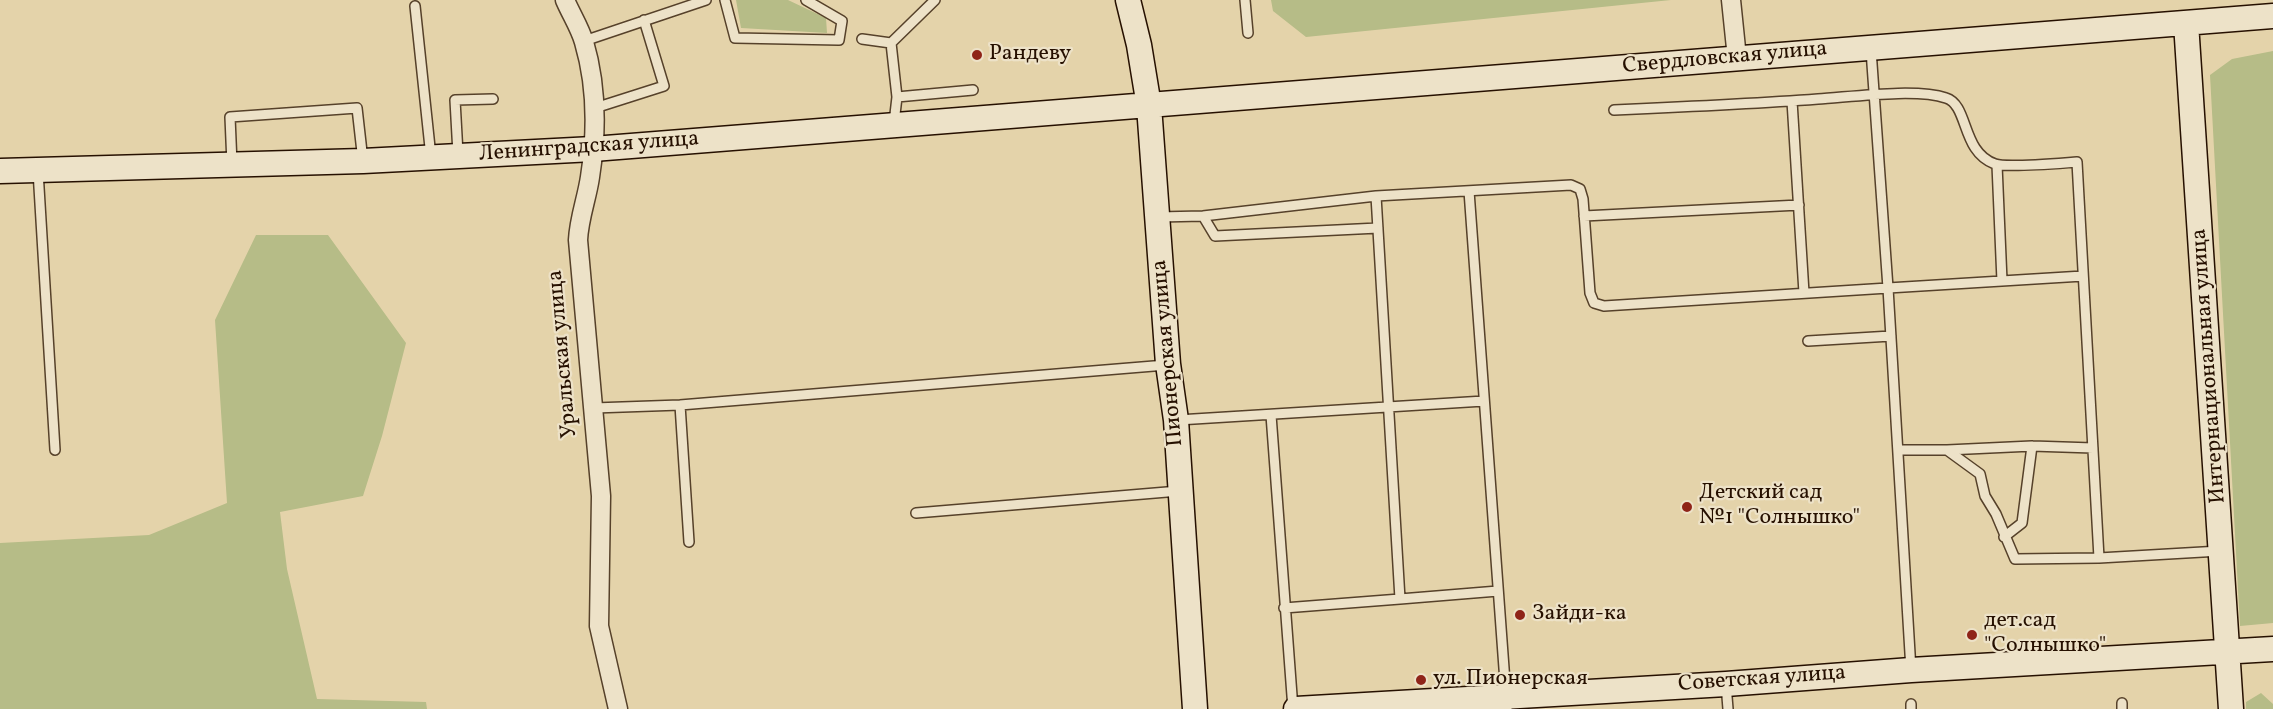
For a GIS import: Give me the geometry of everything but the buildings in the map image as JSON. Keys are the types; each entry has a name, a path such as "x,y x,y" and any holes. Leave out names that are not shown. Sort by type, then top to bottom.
{"main road":[{"name":"Пионерская улица","path":"1128,0 1139,45 1149,106 1168,364 1176,420 1195,709"},
{"name":"Свердловская улица","path":"1177,104 2273,16"},
{"name":"Интернациональная улица","path":"2187,22 2231,709"},
{"name":"Ленинградская улица","path":"0,171 363,161 593,149 1177,104"},
{"name":"Советская улица","path":"1295,709 1507,703 1911,669 2273,649"}],"street":[{"name":"Уральская улица","path":"565,0 584,41 593,81 595,108 593,149 590,179 578,224 578,240 601,496 599,626 618,709"},
{"path":"1731,0 1737,58"}],"lane":[{"path":"584,41 706,0"},
{"path":"725,0 735,38 839,40 842,21 806,0"},
{"path":"891,43 935,0"},
{"path":"1245,0 1248,33"},
{"path":"415,6 431,157"},
{"path":"595,108 664,86 644,20"},
{"path":"862,39 891,43"},
{"path":"891,43 897,97 893,125"},
{"path":"1871,47 1876,96 1911,669"},
{"path":"897,97 973,90"},
{"path":"1614,110 1904,94 1948,98 1956,106 1972,145 1982,156 1997,165 2077,162 2099,558"},
{"path":"458,156 455,100 493,99"},
{"path":"1792,101 1804,293"},
{"path":"232,164 230,117 357,108 363,161"},
{"path":"1997,165 2002,281"},
{"path":"37,169 55,450"},
{"path":"1157,217 1203,216 1376,196 1571,185 1580,189 1590,293 1594,303 1604,306 2083,276"},
{"path":"1469,191 1507,703"},
{"path":"1376,196 1400,599"},
{"path":"1584,216 1799,205"},
{"path":"1203,216 1215,236 1378,228"},
{"path":"1808,340 1891,336"},
{"path":"594,408 680,405 1168,364"},
{"path":"1176,420 1484,401"},
{"path":"680,405 689,542"},
{"path":"1271,414 1284,608 1295,709"},
{"path":"1898,450 2032,446 2093,448"},
{"path":"2004,537 2022,523 2032,446"},
{"path":"1947,450 1980,474 1985,496 1996,514 2015,559 2099,558 2222,550"},
{"path":"916,513 1181,491"},
{"path":"1284,608 1498,591"},
{"path":"1725,684 1728,709"}],"green space":[{"path":"736,0 788,0 826,18 827,33 741,28"},
{"path":"1271,0 1671,0 1306,37 1273,11"},
{"path":"2273,51 2273,623 2240,626 2210,75 2232,59"},
{"path":"256,235 328,235 406,343 382,436 363,496 280,512 287,569 317,699 426,702 427,709 0,709 0,543 149,535 227,503 215,320"},
{"path":"2261,693 2273,704 2273,709 2246,709 2246,702"}],"place":[{"name":"Рандеву","path":"977,55"},
{"name":"Детский сад №1 \"Солнышко\"","path":"1687,507"},
{"name":"Зайди-ка","path":"1520,615"},
{"name":"дет.сад \"Солнышко\"","path":"1972,635"},
{"name":"ул. Пионерская","path":"1421,680"}]}
